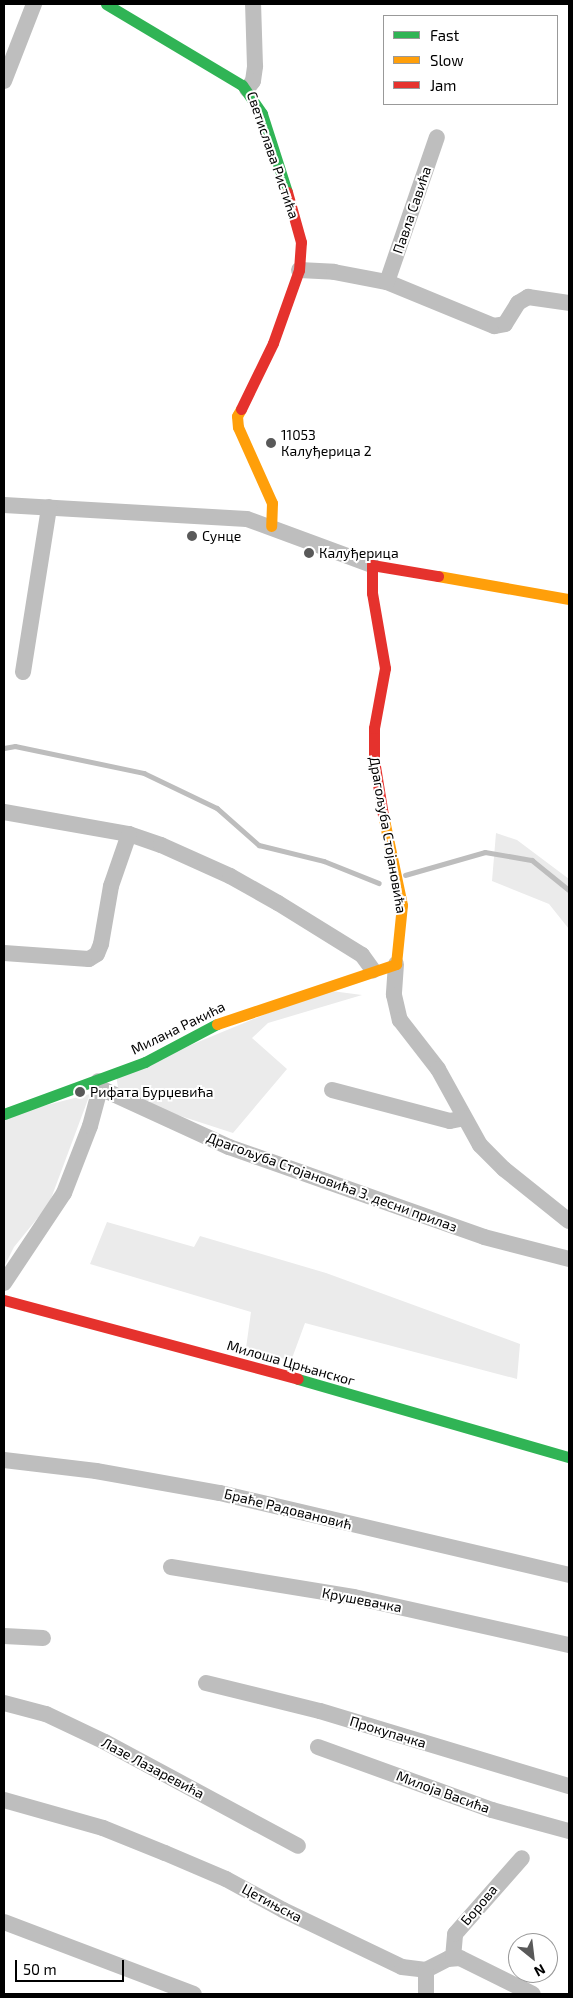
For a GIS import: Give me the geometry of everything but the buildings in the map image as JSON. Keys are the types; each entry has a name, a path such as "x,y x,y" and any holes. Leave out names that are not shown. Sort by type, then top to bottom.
{"street":[{"path":"4,81 34,4"},
{"path":"106,4 247,90"},
{"name":"Светислава Ристића","path":"253,4 255,66 247,90 262,114 294,212 300,242 300,270 273,343 237,416 238,427 272,503 271,526"},
{"name":"Павла Савића","path":"387,282 437,137"},
{"path":"300,270 334,272 387,282 494,326 505,324 518,303 528,297 569,303"},
{"path":"4,505 230,516 271,526 372,565 569,599"},
{"path":"23,672 49,507"},
{"name":"Драгољуба Стојановића","path":"372,565 372,593 386,668 374,728 374,760 384,831 402,905 394,995 400,1020 438,1069 464,1118 490,1155 569,1221"},
{"path":"4,812 129,834 230,876 270,898 362,955 373,970"},
{"path":"4,953 89,959 96,954 101,944 111,886 129,834"},
{"name":"Милана Ракића","path":"4,1114 99,1084 221,1022 373,970 396,964"},
{"path":"4,1283 64,1193 85,1141 99,1084"},
{"name":"Драгољуба Стојановића 3. десни прилаз","path":"99,1084 229,1147 484,1238 569,1260"},
{"path":"332,1090 450,1121 464,1118"},
{"name":"Милоша Црњанског","path":"4,1300 185,1347 569,1457"},
{"name":"Браће Радовановић","path":"4,1460 96,1471 220,1493 569,1576"},
{"name":"Крушевачка","path":"171,1567 354,1597 569,1644"},
{"path":"4,1636 43,1638"},
{"name":"Прокупачка","path":"206,1683 320,1711 569,1786"},
{"name":"Лазе Лазаревића","path":"4,1703 46,1714 105,1742 298,1846"},
{"name":"Милоја Васића","path":"318,1747 492,1810 569,1831"},
{"name":"Цетињска","path":"4,1800 102,1828 165,1853 226,1879 282,1910 402,1967 426,1970"},
{"name":"Борова","path":"453,1958 455,1934 522,1858"},
{"path":"4,1922 194,1994"},
{"path":"426,1994 426,1970 453,1958 469,1962 532,1994"}],"shaded area":[{"path":"496,833 517,840 569,879 569,929 549,904 492,881"},
{"path":"324,990 362,995 268,1023 252,1038 287,1069 233,1133 159,1109 118,1087 116,1076"},
{"path":"90,1094 49,1204 14,1247 4,1267 4,1116"},
{"path":"107,1222 194,1247 200,1236 326,1273 520,1344 517,1379 305,1323 291,1361 246,1348 251,1312 90,1264"}],"waterway":[{"path":"4,748 15,746 144,773 217,808 259,845 324,861 379,883"},
{"path":"405,875 485,852 532,860 569,890"}],"traffic: fast":[{"path":"106,4 242,85 262,114 287,192"},
{"path":"4,1114 145,1062 217,1024"},
{"path":"298,1379 569,1457"}],"traffic: slow":[{"path":"241,409 237,416 238,427 272,503 271,526"},
{"path":"438,576 569,599"},
{"path":"217,1024 396,964 402,905 383,815"}],"traffic: jam":[{"path":"241,409 273,343 299,270 301,242 287,192"},
{"path":"383,815 374,760 374,728 385,668 372,593 372,565 438,576"},
{"path":"4,1300 298,1379"}],"place":[{"name":"11053 Калуђерица 2","path":"271,443"},
{"name":"Сунце","path":"192,536"},
{"name":"Калуђерица","path":"309,553"},
{"name":"Рифата Бурџевића","path":"80,1092"}]}
